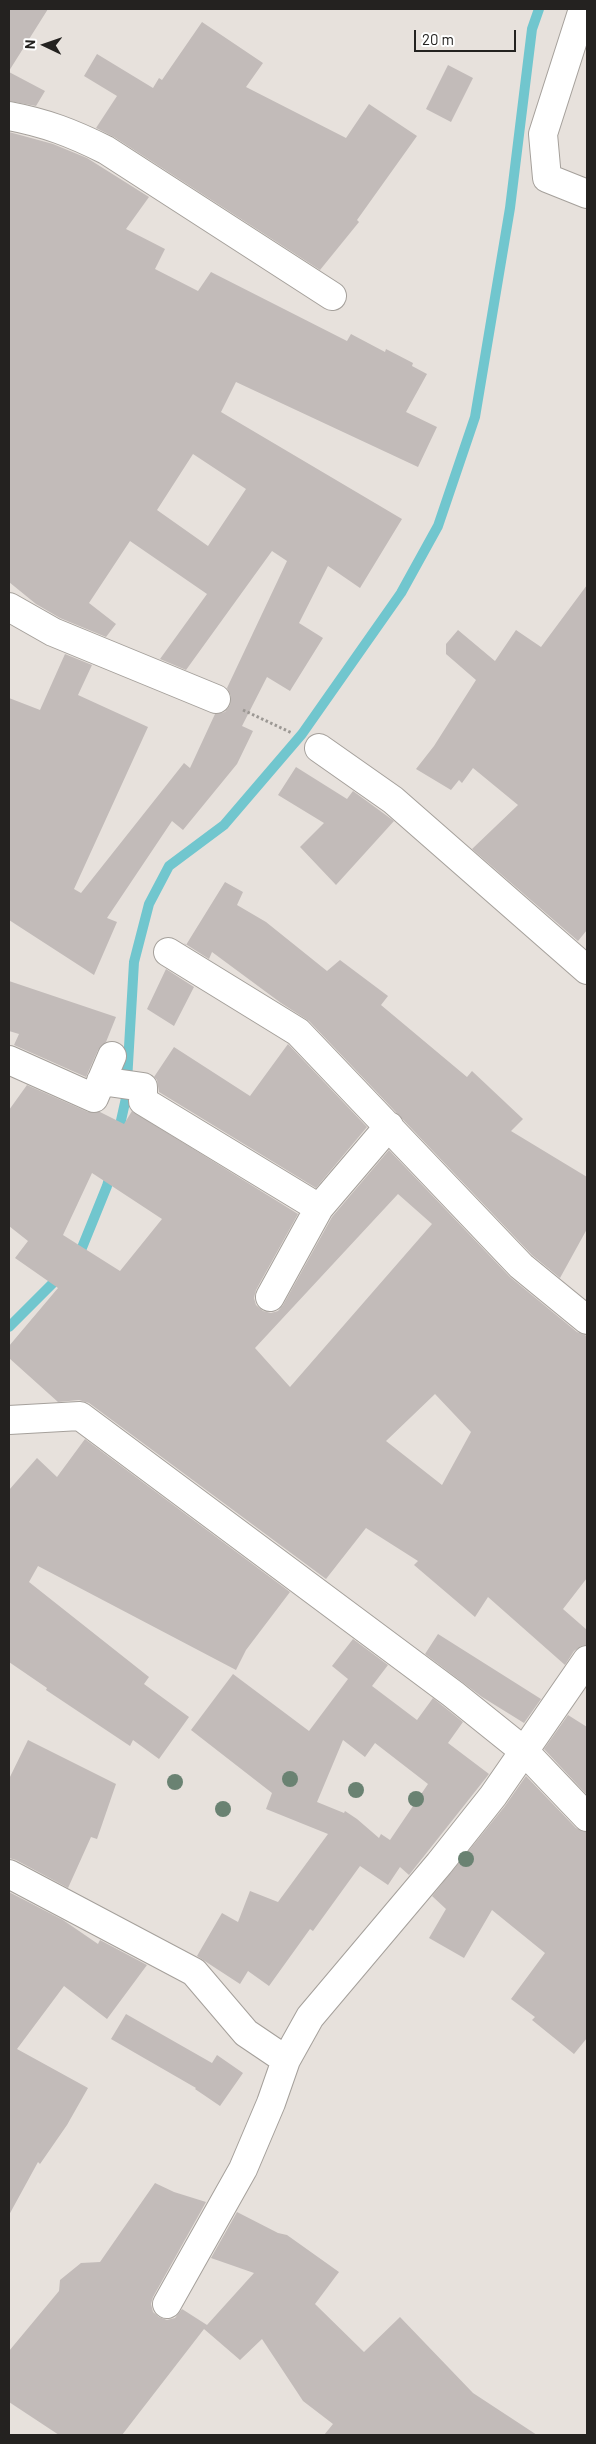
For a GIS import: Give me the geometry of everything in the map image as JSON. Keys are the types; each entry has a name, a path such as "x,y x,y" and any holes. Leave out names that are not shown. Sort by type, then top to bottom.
{"street":[{"path":"583,9 543,134 547,178 587,194"},
{"path":"9,116 46,123 72,133 106,150 332,296"},
{"path":"9,607 53,632 216,699"},
{"path":"319,748 394,800 587,970"},
{"path":"168,952 298,1032 521,1266 587,1320"},
{"path":"9,1060 94,1098 116,1076 142,1087 144,1101 319,1208"},
{"path":"270,1297 319,1208 389,1126"},
{"path":"9,1420 80,1416 445,1688 524,1751 587,1817"},
{"path":"167,2304 243,2169 271,2103 286,2060 310,2017 439,1864 493,1796 587,1660"},
{"path":"9,1874 194,1972 246,2033 286,2060"}],"building":[{"path":"9,9 48,9 9,71"},
{"path":"202,22 263,63 246,87 346,138 369,104 417,136 357,220 359,222 320,270 114,137 96,128 117,96 84,76 97,54 153,88 159,78 162,80"},
{"path":"448,65 473,78 451,122 426,109"},
{"path":"9,72 45,91 36,106 9,101"},
{"path":"9,132 53,144 87,158 149,197 126,229 165,249 155,269 198,291 211,272 347,341 351,334 385,352 386,349 413,363 412,366 427,374 406,412 437,427 418,467 236,382 221,412 402,519 360,588 328,566 299,623 323,638 290,691 267,677 242,726 253,731 237,764 183,830 172,821 107,918 117,922 94,975 9,920 9,698 40,710 65,654 92,665 78,695 148,727 74,889 81,893 184,763 190,768 215,714 225,712 230,705 231,696 227,688 287,561 272,551 186,670 160,659 207,594 130,541 89,603 116,624 106,637 60,618 36,604 9,582","holes":["193,454 246,489 208,546 157,510"]},
{"path":"587,585 587,930 578,941 472,849 518,805 473,768 462,783 459,780 451,790 416,769 434,746 476,680 446,654 446,644 458,630 495,661 516,630 541,647"},
{"path":"296,767 347,799 353,791 394,821 336,885 300,847 324,823 278,795"},
{"path":"225,882 243,892 237,905 266,922 327,971 340,960 388,996 381,1005 467,1077 472,1071 523,1119 511,1131 587,1177 587,1229 560,1278 532,1255 309,1021 281,1003 212,952 209,959 186,944"},
{"path":"166,969 194,987 174,1026 147,1009"},
{"path":"9,981 116,1017 106,1042 98,1050 86,1077 14,1045 19,1034 9,1031"},
{"path":"288,1044 367,1127 316,1188 159,1092 157,1080 154,1077 174,1047 250,1096"},
{"path":"27,1085 88,1112 100,1112 124,1124 132,1111 298,1214 256,1290 254,1298 256,1305 263,1311 271,1313 278,1311 283,1305 332,1217 389,1150 510,1277 577,1332 587,1336 587,1578 563,1609 587,1630 587,1645 581,1646 574,1651 565,1665 488,1597 475,1617 414,1565 418,1561 366,1528 326,1579 89,1403 79,1400 58,1402 9,1358 9,1346 58,1288 15,1258 28,1241 9,1226 9,1110","holes":["92,1173 162,1219 120,1271 63,1235","398,1194 432,1224 290,1387 255,1348","435,1394 471,1432 442,1485 386,1441"]},
{"path":"85,1439 290,1592 246,1650 236,1670 38,1566 29,1582 149,1677 144,1684 189,1717 159,1759 133,1740 130,1746 46,1690 47,1688 9,1662 9,1490 37,1458 57,1477"},
{"path":"438,1634 541,1699 524,1723 482,1697 425,1654"},
{"path":"353,1639 388,1665 372,1686 417,1720 433,1698 463,1722 448,1743 489,1774 409,1875 400,1867 388,1885 360,1866 313,1931 310,1929 269,1986 248,1971 240,1984 197,1956 222,1913 238,1922 250,1891 278,1902 328,1834 266,1809 272,1793 191,1730 233,1674 309,1731 348,1679 332,1666","holes":["343,1740 365,1757 375,1743 428,1784 390,1840 381,1834 379,1838 345,1811 344,1813 317,1802"]},
{"path":"568,1715 587,1727 587,1795 544,1749"},
{"path":"28,1740 116,1784 97,1839 91,1837 68,1888 9,1858 9,1779"},
{"path":"526,1776 576,1828 587,1832 587,2038 574,2054 532,2020 535,2017 511,1999 545,1953 492,1910 464,1958 429,1938 446,1909 432,1896 505,1806"},
{"path":"9,1892 63,1920 98,1944 100,1940 147,1965 107,2019 64,1986 17,2049 88,2088 67,2125 40,2164 38,2162 9,2215"},
{"path":"126,2014 212,2063 217,2055 243,2073 220,2106 196,2088 111,2039"},
{"path":"155,2183 174,2192 206,2202 153,2297 151,2304 153,2312 159,2317 167,2320 175,2318 182,2309 207,2325 254,2273 211,2258 237,2212 278,2233 287,2235 339,2272 315,2304 364,2352 400,2317 473,2393 537,2435 324,2435 333,2424 303,2401 262,2339 240,2360 204,2329 122,2435 59,2435 9,2402 9,2351 59,2291 60,2280 81,2263 100,2262"}],"waterway":[{"path":"118,1134 126,1098 134,962 149,904 169,866 224,825 302,734 401,593 438,526 475,417 510,208 532,29 539,9"},
{"path":"77,1260 107,1186 111,1171"},
{"path":"9,1327 61,1275"}]}
